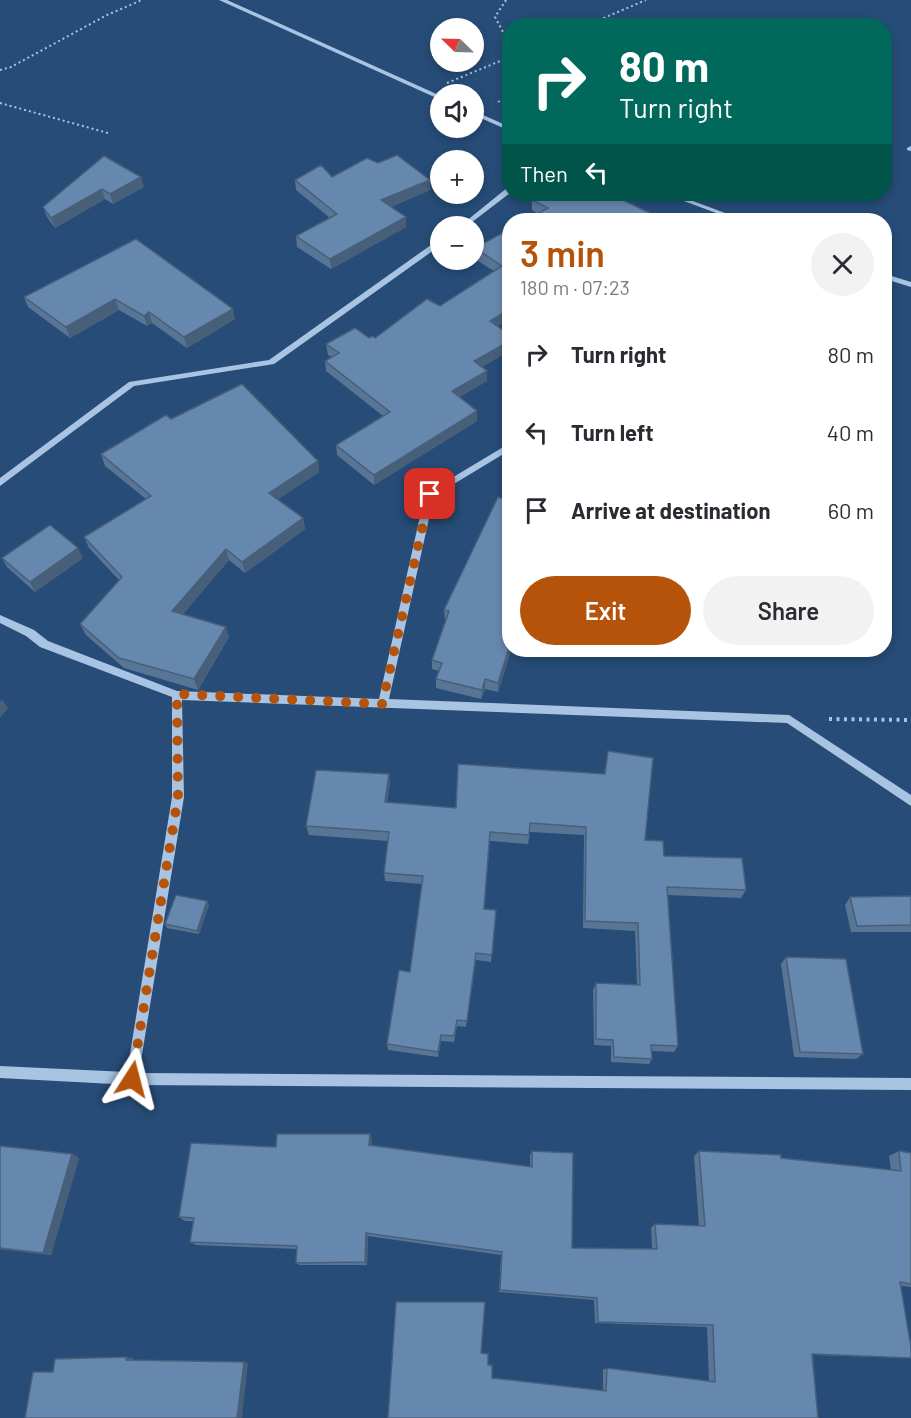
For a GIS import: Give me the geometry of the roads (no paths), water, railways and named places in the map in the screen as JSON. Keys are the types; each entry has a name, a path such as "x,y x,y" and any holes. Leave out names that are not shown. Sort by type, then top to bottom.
{"street":[{"path":"222,0 430,93"},
{"path":"484,117 502,125"},
{"path":"476,216 502,196"},
{"path":"688,201 721,213"},
{"path":"0,483 132,384 271,362 430,250"},
{"path":"892,278 911,285"},
{"path":"382,704 430,494 502,451"},
{"path":"0,619 30,633 44,644 177,694 789,719 911,801"},
{"path":"132,1079 178,797 177,694"},
{"path":"0,1072 132,1079 911,1084"}]}
